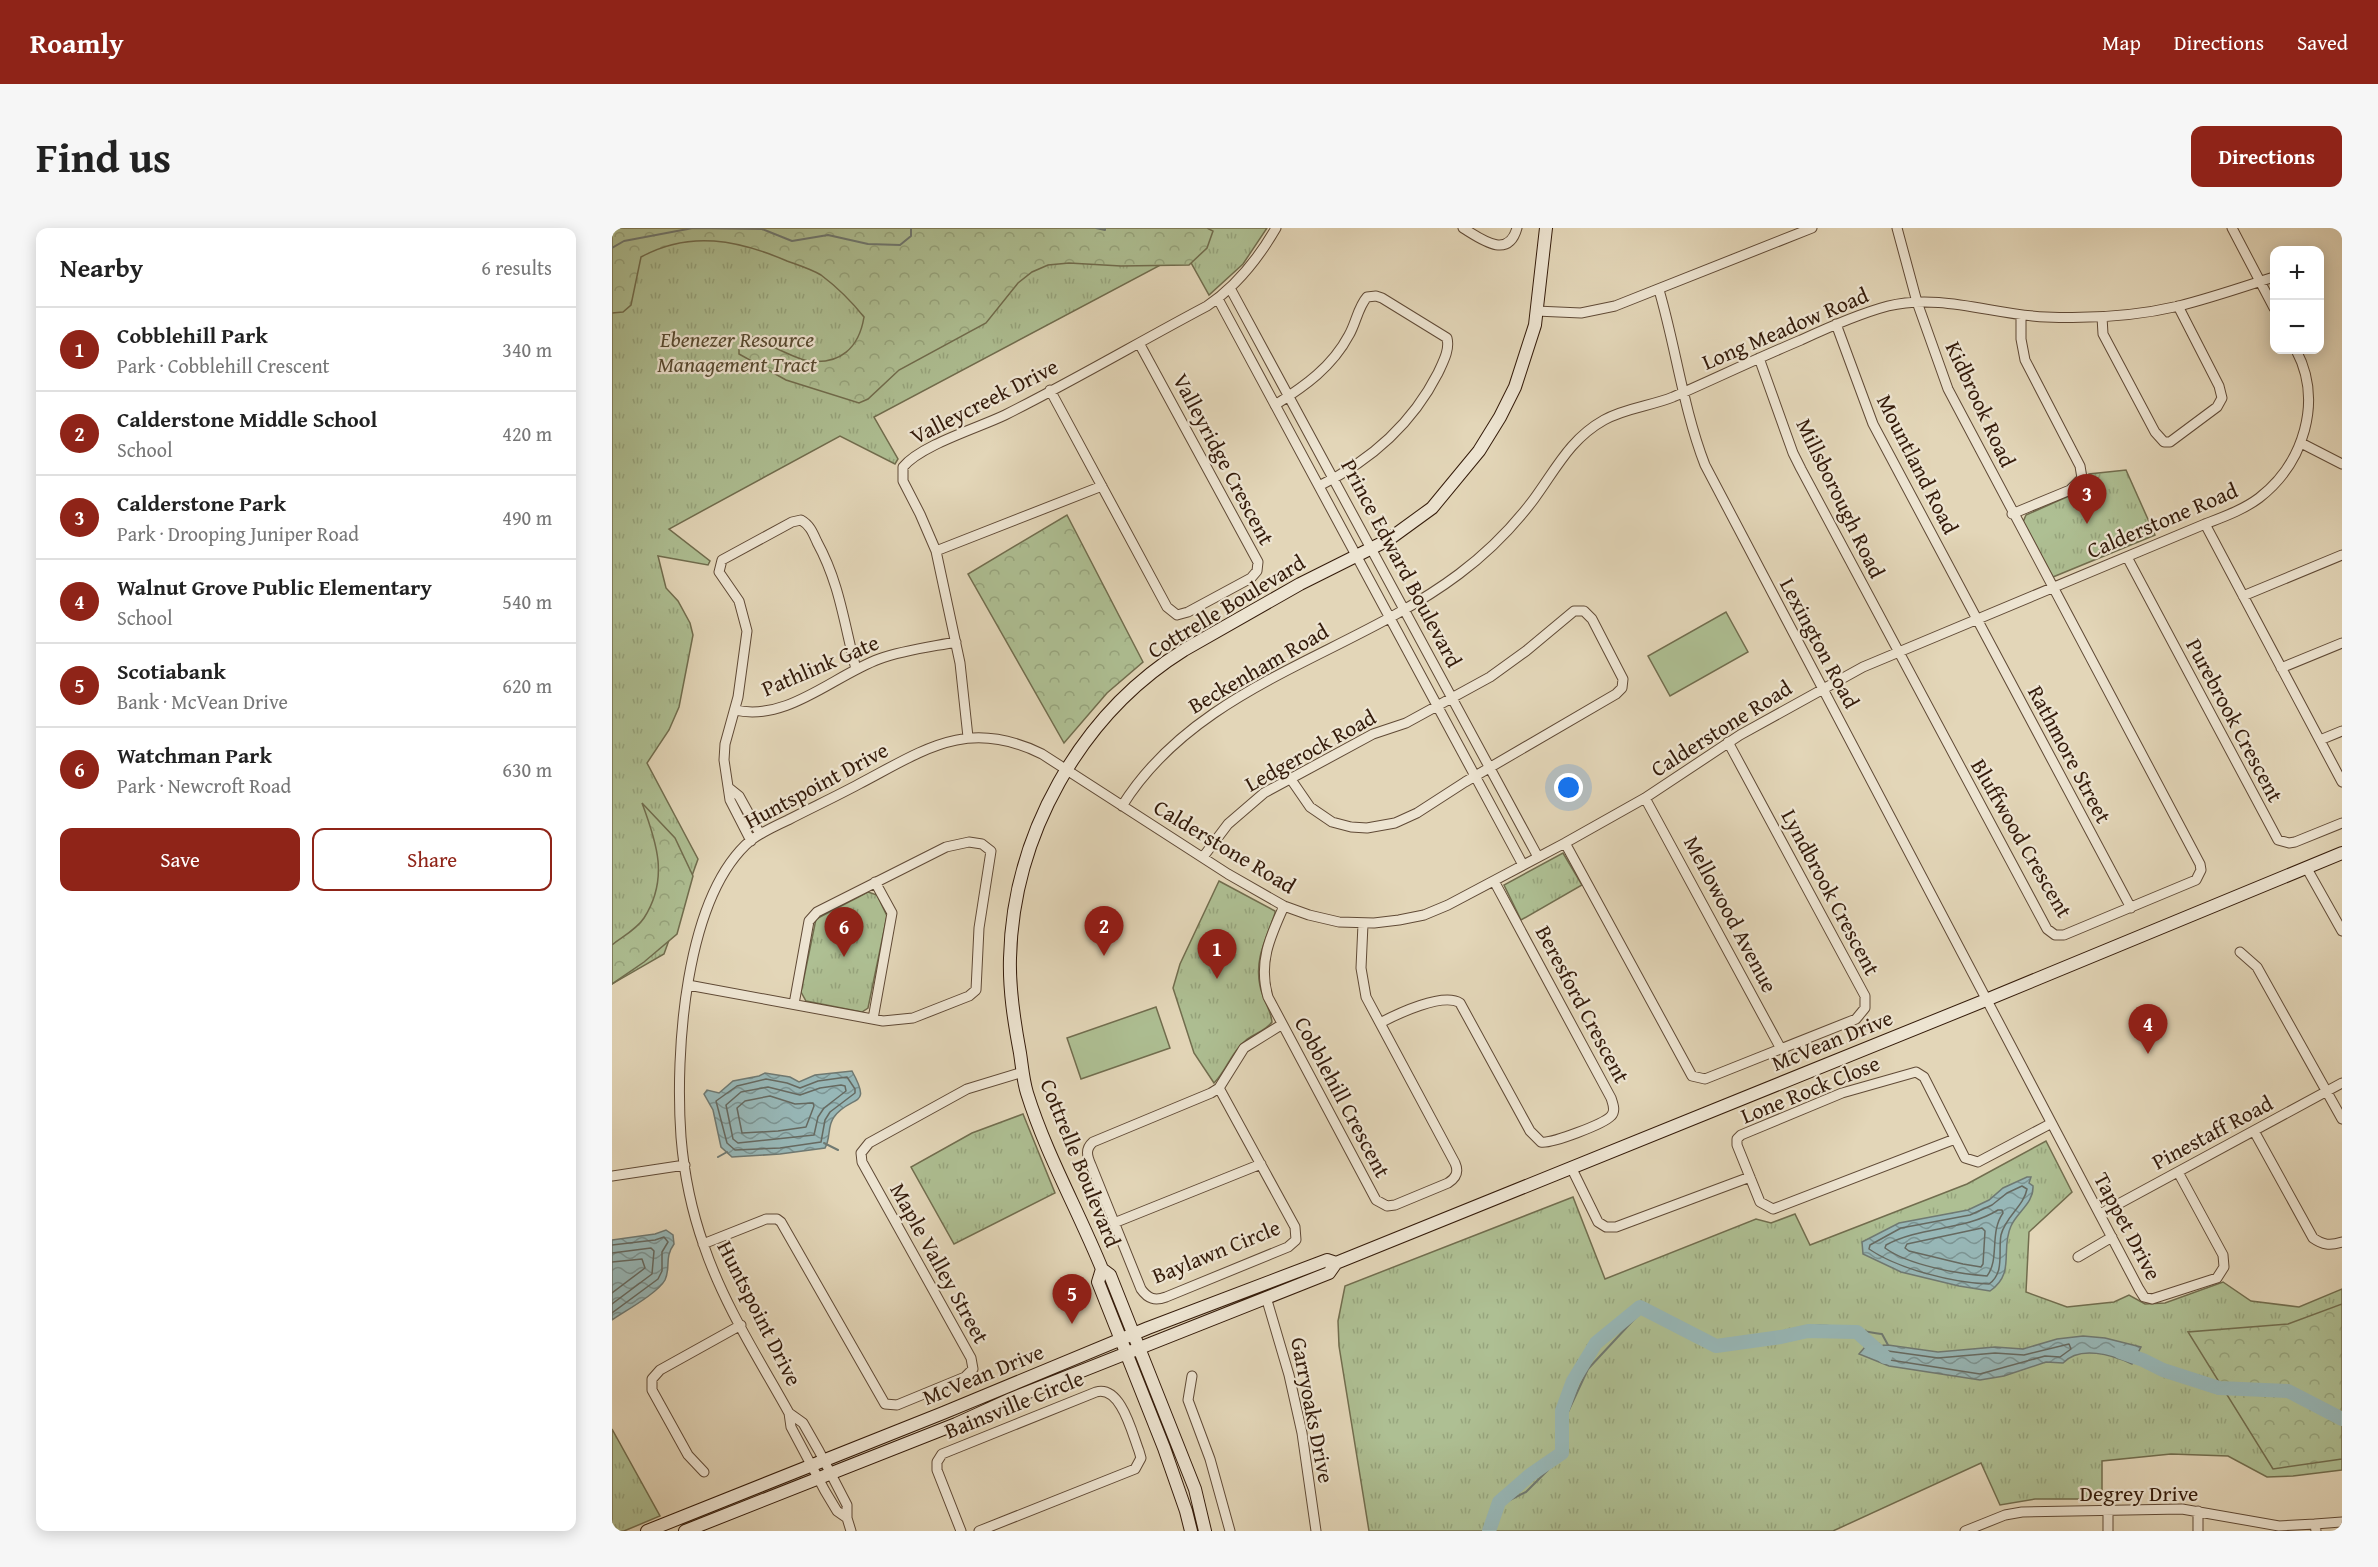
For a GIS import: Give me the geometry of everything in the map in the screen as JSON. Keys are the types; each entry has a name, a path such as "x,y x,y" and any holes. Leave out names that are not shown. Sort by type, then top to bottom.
{"main road":[{"name":"Cottrelle Boulevard","path":"1205,1531 1195,1489 1110,1275 1102,1269 1027,1091 1015,1028 1010,982 1012,922 1018,887 1035,833 1046,807 1067,770 1100,724 1128,696 1168,660 1300,584 1399,533 1432,508 1479,451 1515,387 1535,325 1546,228"},
{"name":"McVean Drive","path":"685,1531 1329,1273 1336,1263 2342,853"},
{"name":"McVean Drive","path":"647,1531 1120,1340 1327,1260 1336,1263"},
{"name":"Cottrelle Boulevard","path":"1102,1269 1098,1282 1170,1464 1191,1531"}],"street":[{"name":"Valleycreek Drive","path":"968,737 956,642 936,551 921,514 903,481 901,473 905,464 949,438 1003,416 1218,299 1255,262 1276,228"},
{"path":"1463,228 1488,243 1497,245 1510,241 1515,236 1517,228"},
{"path":"1536,311 1566,314 1593,312 1625,303 1795,231 1812,228"},
{"name":"Kidbrook Road","path":"1897,228 1917,302 1941,375 2052,587"},
{"path":"2232,228 2270,300"},
{"name":"Long Meadow Road","path":"1404,610 1454,578 1494,544 1532,501 1561,457 1584,433 1610,417 1670,398 1836,324 1886,307 1917,302 1941,302 2021,316 2102,317 2178,306 2270,278"},
{"name":"Prince Edward Boulevard","path":"1230,288 1538,857"},
{"name":"Lexington Road","path":"1659,290 1671,333 1691,428 1705,465 1986,1000"},
{"path":"1275,405 1317,376 1335,357 1349,336 1367,297 1382,298 1447,338 1448,346 1443,361 1434,381 1414,412 1376,451 1334,479 1319,486"},
{"name":"Prince Edward Boulevard","path":"1218,299 1523,865"},
{"path":"2102,317 2103,334 2155,432 2159,438 2170,442 2217,407 2222,398 2219,386 2178,306"},
{"path":"2012,514 2070,490 2082,478 2080,465 2025,360 2021,339 2021,316"},
{"name":"Mountland Road","path":"1836,324 1873,424 1975,618"},
{"name":"Valleyridge Crescent","path":"1050,390 1167,607 1173,613 1182,615 1188,612 1251,578 1257,571 1257,558 1140,343"},
{"name":"Calderstone Road","path":"1067,770 1284,906 1322,919 1363,924 1424,915 1494,881 1645,798 1728,742 1863,666 2127,557 2257,500 2280,478 2301,443 2307,423 2308,394 2305,374 2298,354"},
{"name":"Millsborough Road","path":"1760,358 1793,453 1897,651"},
{"path":"2301,443 2342,464"},
{"path":"936,551 1102,486"},
{"path":"751,840 730,800 725,774 724,752 735,710 747,631 739,601 720,575 720,565 727,556 797,520 808,525 829,563 840,595 856,669"},
{"path":"2205,524 2342,782"},
{"path":"2243,596 2342,555"},
{"name":"Purebrook Crescent","path":"2127,557 2278,840 2295,842 2342,823"},
{"name":"Bluffwood Crescent","path":"1897,651 2049,932 2064,935 2190,884 2199,876 2200,864 2052,587"},
{"name":"Ledgerock Road","path":"1203,857 1239,813 1264,794 1373,734 1406,723 1438,707 1502,669 1568,613 1579,609 1588,613 1622,675 1622,688 1616,694 1489,768"},
{"name":"Beckenham Road","path":"1122,806 1130,793 1165,752 1210,715 1404,610"},
{"name":"Rathmore Street","path":"1975,618 2131,908"},
{"name":"Pathlink Gate","path":"735,710 754,712 788,704 856,669 896,654 956,642"},
{"path":"2281,668 2342,643"},
{"path":"2320,740 2342,731"},
{"name":"Huntspoint Drive","path":"847,1518 837,1511 791,1426 789,1413 719,1282 704,1244 685,1165 680,1087 693,951 714,890 728,865 751,840 920,752 938,744 968,737 993,739 1020,745 1042,754 1067,770"},
{"name":"Lyndbrook Crescent","path":"1565,843 1689,1073 1705,1080 1856,1018 1862,1014 1866,1002 1865,996 1728,742"},
{"path":"1290,778 1306,803 1322,817 1343,825 1367,828 1386,826 1405,819 1489,768"},
{"path":"729,788 739,796 760,834"},
{"name":"Mellowood Avenue","path":"1645,798 1781,1049"},
{"path":"688,985 873,1019 890,1021 913,1018 951,1001 969,996 976,990 979,928 991,851 982,844 969,842 946,847 813,916 809,921 794,1004"},
{"path":"2306,867 2342,931"},
{"name":"Beresford Crescent","path":"1380,1023 1406,1010 1445,1000 1455,1000 1460,1003 1530,1131 1541,1142 1552,1142 1612,1116 1614,1110 1611,1098 1494,881"},
{"path":"873,1019 892,913 875,882"},
{"name":"Cobblehill Crescent","path":"1284,906 1268,943 1263,966 1268,997 1376,1200 1387,1206 1395,1205 1448,1183 1455,1178 1457,1170 1366,997 1362,981 1363,924"},
{"path":"2240,952 2258,967 2342,1119"},
{"name":"Tappet Drive","path":"1986,1000 2050,1124 2145,1297 2152,1299 2217,1278 2224,1268 2223,1255 2178,1172"},
{"path":"1219,1088 1244,1048 1281,1025"},
{"name":"Maple Valley Street","path":"704,1244 766,1219 772,1218 782,1222 885,1404 897,1405 965,1377 973,1369 971,1358 862,1162 861,1153 863,1147 869,1143 967,1089 1023,1072"},
{"name":"Lone Rock Close","path":"1955,1139 1778,1209 1768,1208 1760,1202 1737,1145 1737,1139 1741,1135 1842,1093 1916,1072 1924,1077 1965,1158 1978,1162 2050,1124"},
{"name":"Pinestaff Road","path":"2100,1214 2342,1083"},
{"name":"Baylawn Circle","path":"1219,1088 1295,1227 1296,1240 1288,1247 1186,1289 1158,1299 1148,1297 1141,1289 1088,1159 1090,1144 1219,1088"},
{"path":"2254,1131 2313,1238 2322,1245 2342,1242"},
{"path":"1114,1223 1261,1164"},
{"path":"612,1176 685,1165"},
{"path":"1571,1167 1598,1222 1606,1227 1616,1227 1750,1177"},
{"path":"2078,1257 2112,1237"},
{"name":"Garryoaks Drive","path":"1266,1298 1287,1364 1302,1433 1316,1531"},
{"path":"704,1472 688,1455 652,1390 652,1379 660,1370 741,1325"},
{"path":"1192,1376 1188,1400 1210,1459 1230,1531"},
{"name":"Bainsville Circle","path":"961,1531 937,1470 937,1462 942,1454 1096,1392 1107,1392 1117,1399 1141,1458 1136,1469 979,1531"},
{"name":"Huntspoint Drive","path":"789,1413 803,1423 824,1461 847,1505 847,1518"},
{"name":"Degrey Drive","path":"1968,1530 2005,1515 2022,1512 2182,1509 2279,1526 2315,1528 2342,1522"},
{"path":"2108,1511 2108,1531"},
{"path":"2198,1511 2198,1531"},
{"path":"847,1518 852,1531"}],"green space":[{"name":"Ebenezer Resource Management Tract","path":"612,228 1267,228 1243,264 1209,295 1185,252 874,417 898,459 895,464 840,436 669,529 710,561 708,565 658,556 666,588 678,601 690,623 693,635 679,707 669,730 647,763 698,859 664,954 612,984"},
{"path":"612,228 1207,228 1213,231 1207,248 1189,265 1121,266 1069,263 1048,265 1032,272 1018,283 986,323 899,370 868,399 859,403 786,380 739,354 739,346 746,334 808,361 830,360 853,346 858,338 864,317 821,275 769,254 732,243 696,241 678,243 641,257 631,305 623,312 612,313"},
{"path":"2126,470 2155,535 2053,577 2023,522 2026,515 2083,490 2089,481 2089,474"},
{"path":"1067,515 1143,662 1107,693 1064,743 968,574"},
{"path":"1726,612 1748,652 1670,696 1648,656"},
{"path":"642,803 675,838 693,876 677,934 644,962 612,984 612,945 641,922 652,904 656,889 658,861 656,847"},
{"path":"1563,853 1582,885 1521,920 1504,885"},
{"path":"1219,881 1275,913 1262,948 1259,966 1261,990 1272,1022 1240,1045 1214,1083 1194,1053 1173,988 1180,964"},
{"path":"868,892 877,895 887,916 868,1008 862,1012 806,1001 801,992 816,919"},
{"path":"1156,1007 1170,1048 1081,1079 1067,1038"},
{"path":"1023,1114 1055,1193 954,1244 911,1167 972,1133"},
{"path":"2046,1141 2072,1192 2029,1232 2026,1292 2067,1307 2114,1302 2129,1295 2145,1304 2165,1303 2223,1282 2251,1301 2299,1307 2342,1289 2342,1470 2267,1477 2228,1456 2171,1454 2102,1461 2102,1499 2035,1499 2000,1505 1981,1463 1833,1531 1369,1531 1339,1346 1338,1321 1345,1286 1573,1197 1605,1279 1756,1219 1771,1223 1795,1214 1810,1245 1967,1184"},
{"path":"2342,1304 2342,1459 2273,1469 2188,1332 2288,1324"},
{"path":"612,1429 660,1516 624,1531 612,1531"}],"water":[{"path":"852,1071 858,1083 860,1096 834,1117 830,1124 825,1148 732,1157 721,1147 713,1110 704,1094 707,1090 719,1093 733,1081 765,1073 790,1077 799,1082 815,1075"},
{"path":"2031,1177 2029,1183 2033,1186 2033,1192 2011,1226 2003,1277 1990,1291 1901,1272 1863,1254 1862,1242 1899,1223 1968,1210 1989,1200 2003,1188"},
{"path":"666,1230 673,1235 674,1244 669,1254 665,1280 649,1296 612,1320 612,1240 655,1234"},
{"path":"2083,1336 2105,1338 2141,1347 2132,1364 2106,1355 2087,1353 2078,1354 2063,1363 2046,1362 2004,1376 1980,1380 1889,1366 1859,1354 1865,1347 1888,1345 1938,1352 1995,1347 2023,1349 2057,1339"}],"waterway":[{"path":"612,248 624,241 693,228 762,229 792,241 828,235 868,244 900,245 911,236 911,228"},
{"path":"1096,228 1105,230 1105,228"},
{"path":"824,1143 838,1150"},
{"path":"718,1157 727,1152"},
{"path":"1489,1531 1499,1502 1530,1475 1562,1453 1562,1411 1573,1381 1596,1343 1640,1307 1716,1346 1808,1331 1857,1332 1885,1357"},
{"path":"1493,1531 1502,1504 1526,1492 1548,1470 1565,1445 1568,1412 1588,1369 1640,1313 1662,1316 1713,1342 1731,1347 1769,1343 1819,1325 1882,1334 1888,1345"},
{"path":"2120,1352 2163,1370 2219,1388 2288,1391 2342,1419"}],"place":[{"name":"Calderstone Park","path":"2087,524"},
{"name":"Calderstone Middle School","path":"1104,956"},
{"name":"Watchman Park","path":"844,957"},
{"name":"Cobblehill Park","path":"1217,979"},
{"name":"Walnut Grove Public Elementary","path":"2148,1054"},
{"name":"Scotiabank","path":"1072,1324"}]}
